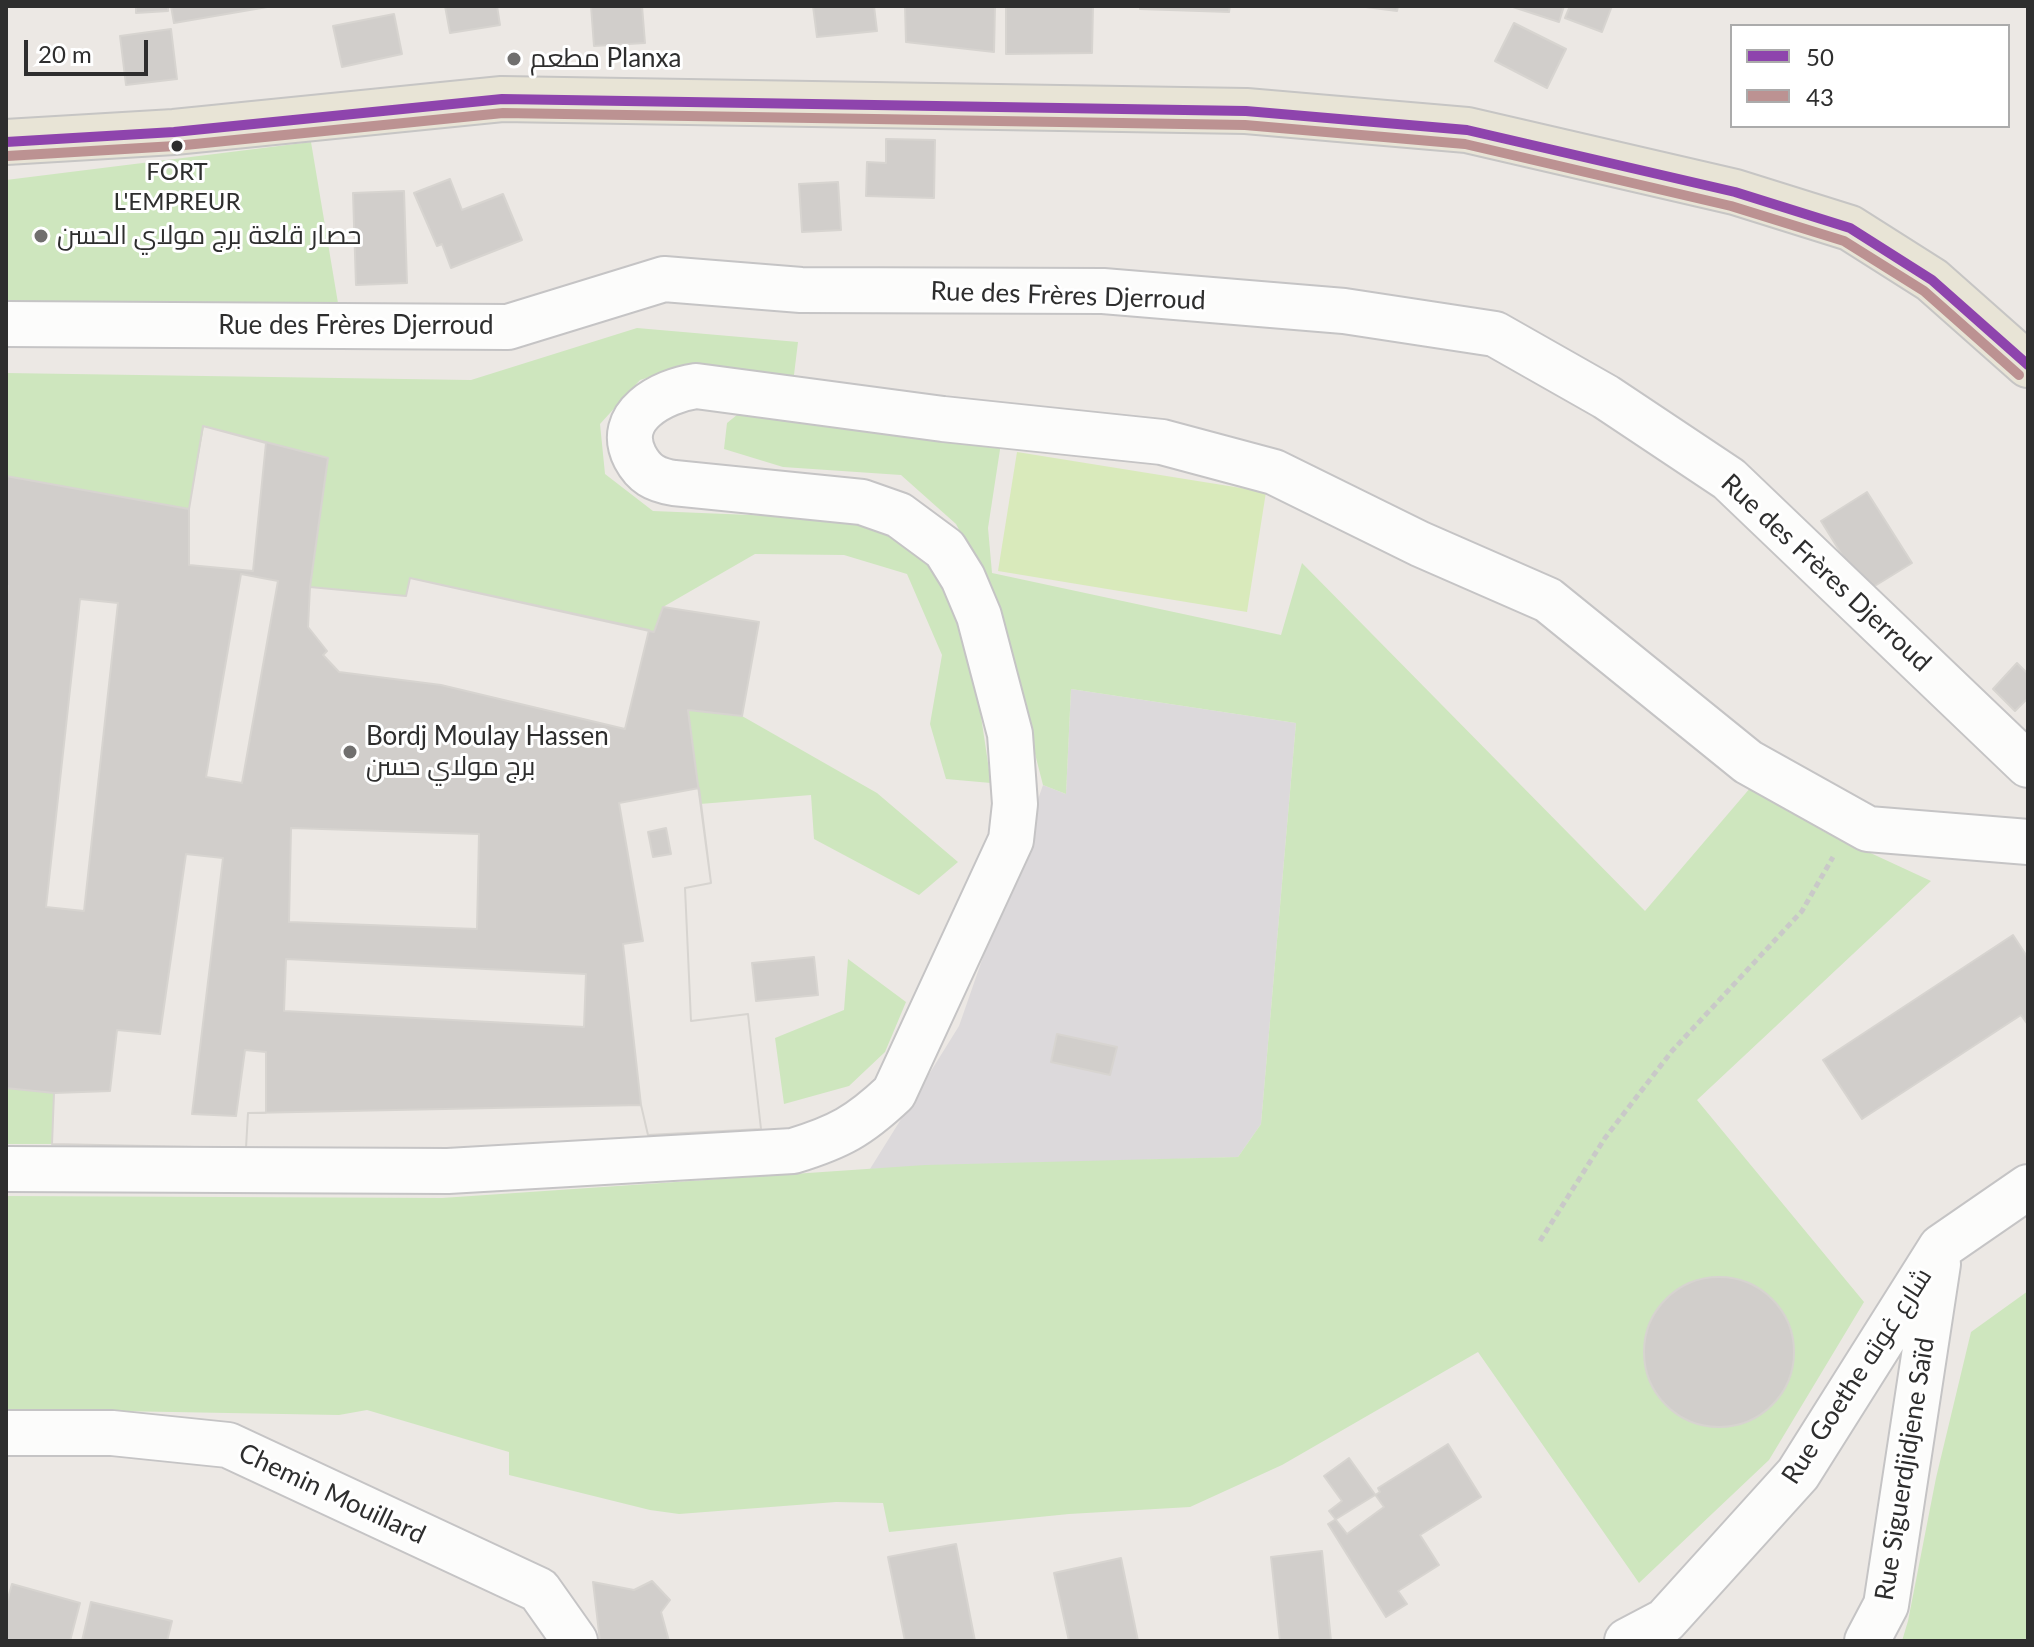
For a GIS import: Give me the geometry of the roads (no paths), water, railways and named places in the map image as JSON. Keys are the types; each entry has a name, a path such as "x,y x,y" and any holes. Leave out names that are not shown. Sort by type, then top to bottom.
{"main road":[{"path":"6,142 174,132 502,99 1246,111 1467,130 1735,192 1850,228 1932,280 2028,365"}],"street":[{"name":"Rue des Frères Djerroud","path":"6,324 508,327 664,279 801,290 1103,291 1344,311 1495,334 1606,397 1729,479 2028,765"},
{"path":"6,1169 448,1171 793,1151 833,1138 867,1119 894,1093 1011,840 1015,804 1010,734 979,616 963,578 945,549 899,515 862,502 674,483 659,481 647,474 628,442 630,430 642,411 674,389 696,386 943,419 1162,442 1274,472 1420,544 1548,600 1748,762 1868,829 2028,842"},
{"name":"Rue Goethe شارع غوته","path":"1627,1641 1665,1621 1798,1474 1941,1247 2028,1187"},
{"name":"Rue Siguerdjidjene Saïd","path":"1867,1641 1886,1605 1941,1247"},
{"name":"Chemin Mouillard","path":"6,1433 112,1433 228,1445 539,1590 575,1641"}],"place":[{"name":"مطعم Planxa","path":"514,59"},
{"name":"FORT L'EMPREUR","path":"177,146"},
{"name":"حصار قلعة برج مولاي الحسن","path":"41,236"},
{"name":"Bordj Moulay Hassen برج مولاي حسن","path":"350,752"}]}
